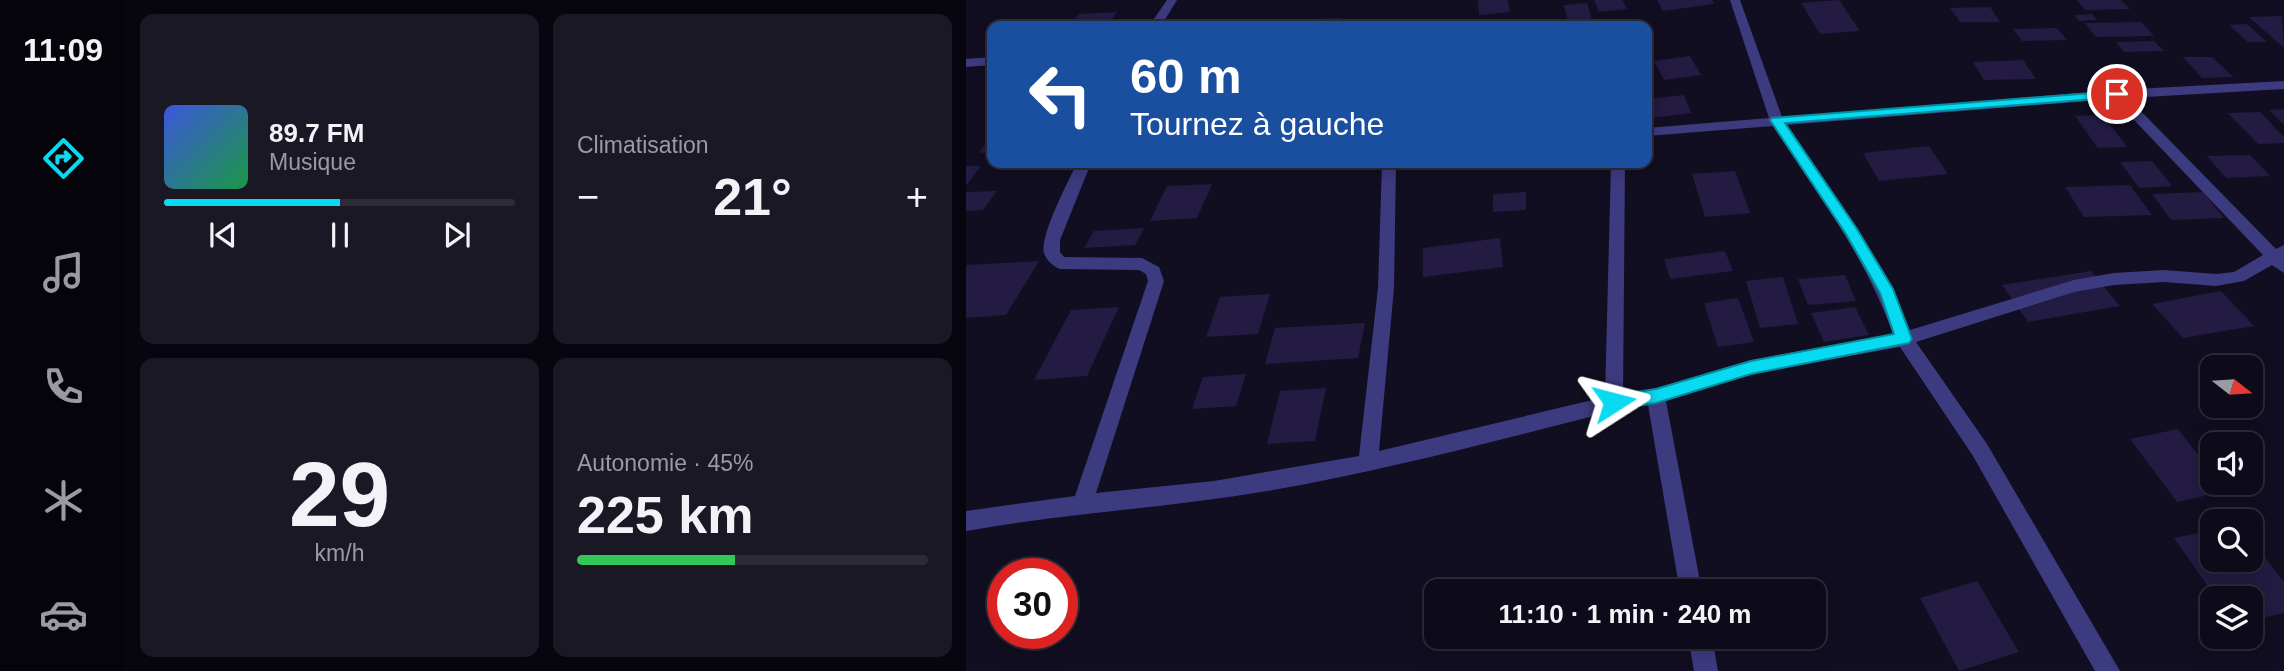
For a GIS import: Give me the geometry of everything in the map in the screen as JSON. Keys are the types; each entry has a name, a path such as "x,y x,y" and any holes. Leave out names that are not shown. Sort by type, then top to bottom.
{"street":[{"path":"1158,21 1172,0"},
{"path":"1735,0 1776,120 1852,232 1887,293 1904,339 1980,450 2108,671"},
{"path":"966,63 987,61"},
{"path":"1652,132 2117,94 2284,85"},
{"path":"966,521 1083,503 1214,490 1368,464 1614,402 1656,396 1751,368 1904,339 2074,286 2114,279 2164,276 2227,279 2238,277 2280,258 2117,94"},
{"path":"1082,168 1052,240 1052,253 1060,263 1142,264 1153,271 1156,282 1083,503"},
{"path":"1368,464 1386,288 1389,168"},
{"path":"1614,402 1618,168"},
{"path":"1656,396 1690,579"},
{"path":"1702,649 1706,671"}],"building":[{"path":"1478,0 1508,0 1510,12 1479,15"},
{"path":"1594,0 1622,0 1627,9 1599,12"},
{"path":"1657,0 1712,0 1714,4 1663,11"},
{"path":"1839,0 1860,31 1820,34 1801,3"},
{"path":"2077,0 2121,0 2130,9 2085,10"},
{"path":"1587,3 1592,20 1568,21 1564,5"},
{"path":"1990,7 2000,22 1960,22 1950,8"},
{"path":"1117,12 1111,21 1074,21 1079,14"},
{"path":"2092,14 2097,20 2079,21 2074,15"},
{"path":"2282,16 2284,48 2249,17"},
{"path":"1341,18 1340,21 1313,21"},
{"path":"2141,22 2154,36 2096,37 2085,23"},
{"path":"2247,24 2267,42 2248,42 2229,25"},
{"path":"2057,28 2067,40 2022,41 2013,29"},
{"path":"2154,41 2164,51 2124,52 2116,42"},
{"path":"1690,56 1701,75 1664,80 1654,61"},
{"path":"2183,57 2212,57 2233,77 2202,78"},
{"path":"2023,60 2036,79 1984,80 1973,62"},
{"path":"1684,95 1691,113 1652,118 1652,98"},
{"path":"2284,109 2284,125 2269,110"},
{"path":"2260,112 2284,137 2284,143 2258,144 2228,113"},
{"path":"2103,115 2127,147 2098,148 2075,116"},
{"path":"987,142 987,152 979,153"},
{"path":"1929,146 1948,174 1879,181 1863,153"},
{"path":"2250,155 2270,176 2226,178 2207,156"},
{"path":"2152,161 2172,186 2139,188 2120,162"},
{"path":"966,166 981,166 966,186"},
{"path":"1735,171 1750,213 1705,217 1692,174"},
{"path":"1212,184 1197,218 1150,221 1167,186"},
{"path":"2130,185 2152,215 2084,217 2065,187"},
{"path":"997,191 983,210 966,211 966,192"},
{"path":"1526,192 1526,210 1493,212 1493,194"},
{"path":"2203,192 2224,218 2171,220 2152,194"},
{"path":"1144,228 1135,245 1084,248 1094,231"},
{"path":"1500,238 1503,267 1423,277 1423,248"},
{"path":"1725,251 1733,271 1670,279 1664,259"},
{"path":"1039,261 1006,315 966,318 966,265"},
{"path":"2091,271 2120,306 2028,322 2002,285"},
{"path":"1845,275 1856,301 1808,305 1798,279"},
{"path":"1783,277 1798,324 1760,328 1746,281"},
{"path":"2221,291 2254,326 2183,338 2152,304"},
{"path":"1270,294 1258,334 1206,337 1220,297"},
{"path":"1738,298 1754,342 1718,347 1704,303"},
{"path":"1119,307 1087,376 1034,380 1071,310"},
{"path":"1855,307 1869,335 1824,342 1811,313"},
{"path":"1365,323 1358,358 1265,364 1275,328"},
{"path":"1246,374 1236,406 1192,409 1203,377"},
{"path":"1326,388 1315,441 1267,444 1280,391"},
{"path":"2178,429 2200,457 2200,495 2208,495 2177,502 2130,439"},
{"path":"2200,533 2200,572 2263,572 2263,555 2284,582 2284,613 2263,618 2263,586 2208,586 2174,538"},
{"path":"1977,581 2019,652 1959,671 1920,598"}],"route":[{"path":"1614,402 1656,396 1751,368 1904,339 1887,293 1852,232 1776,120 2117,94"}]}
